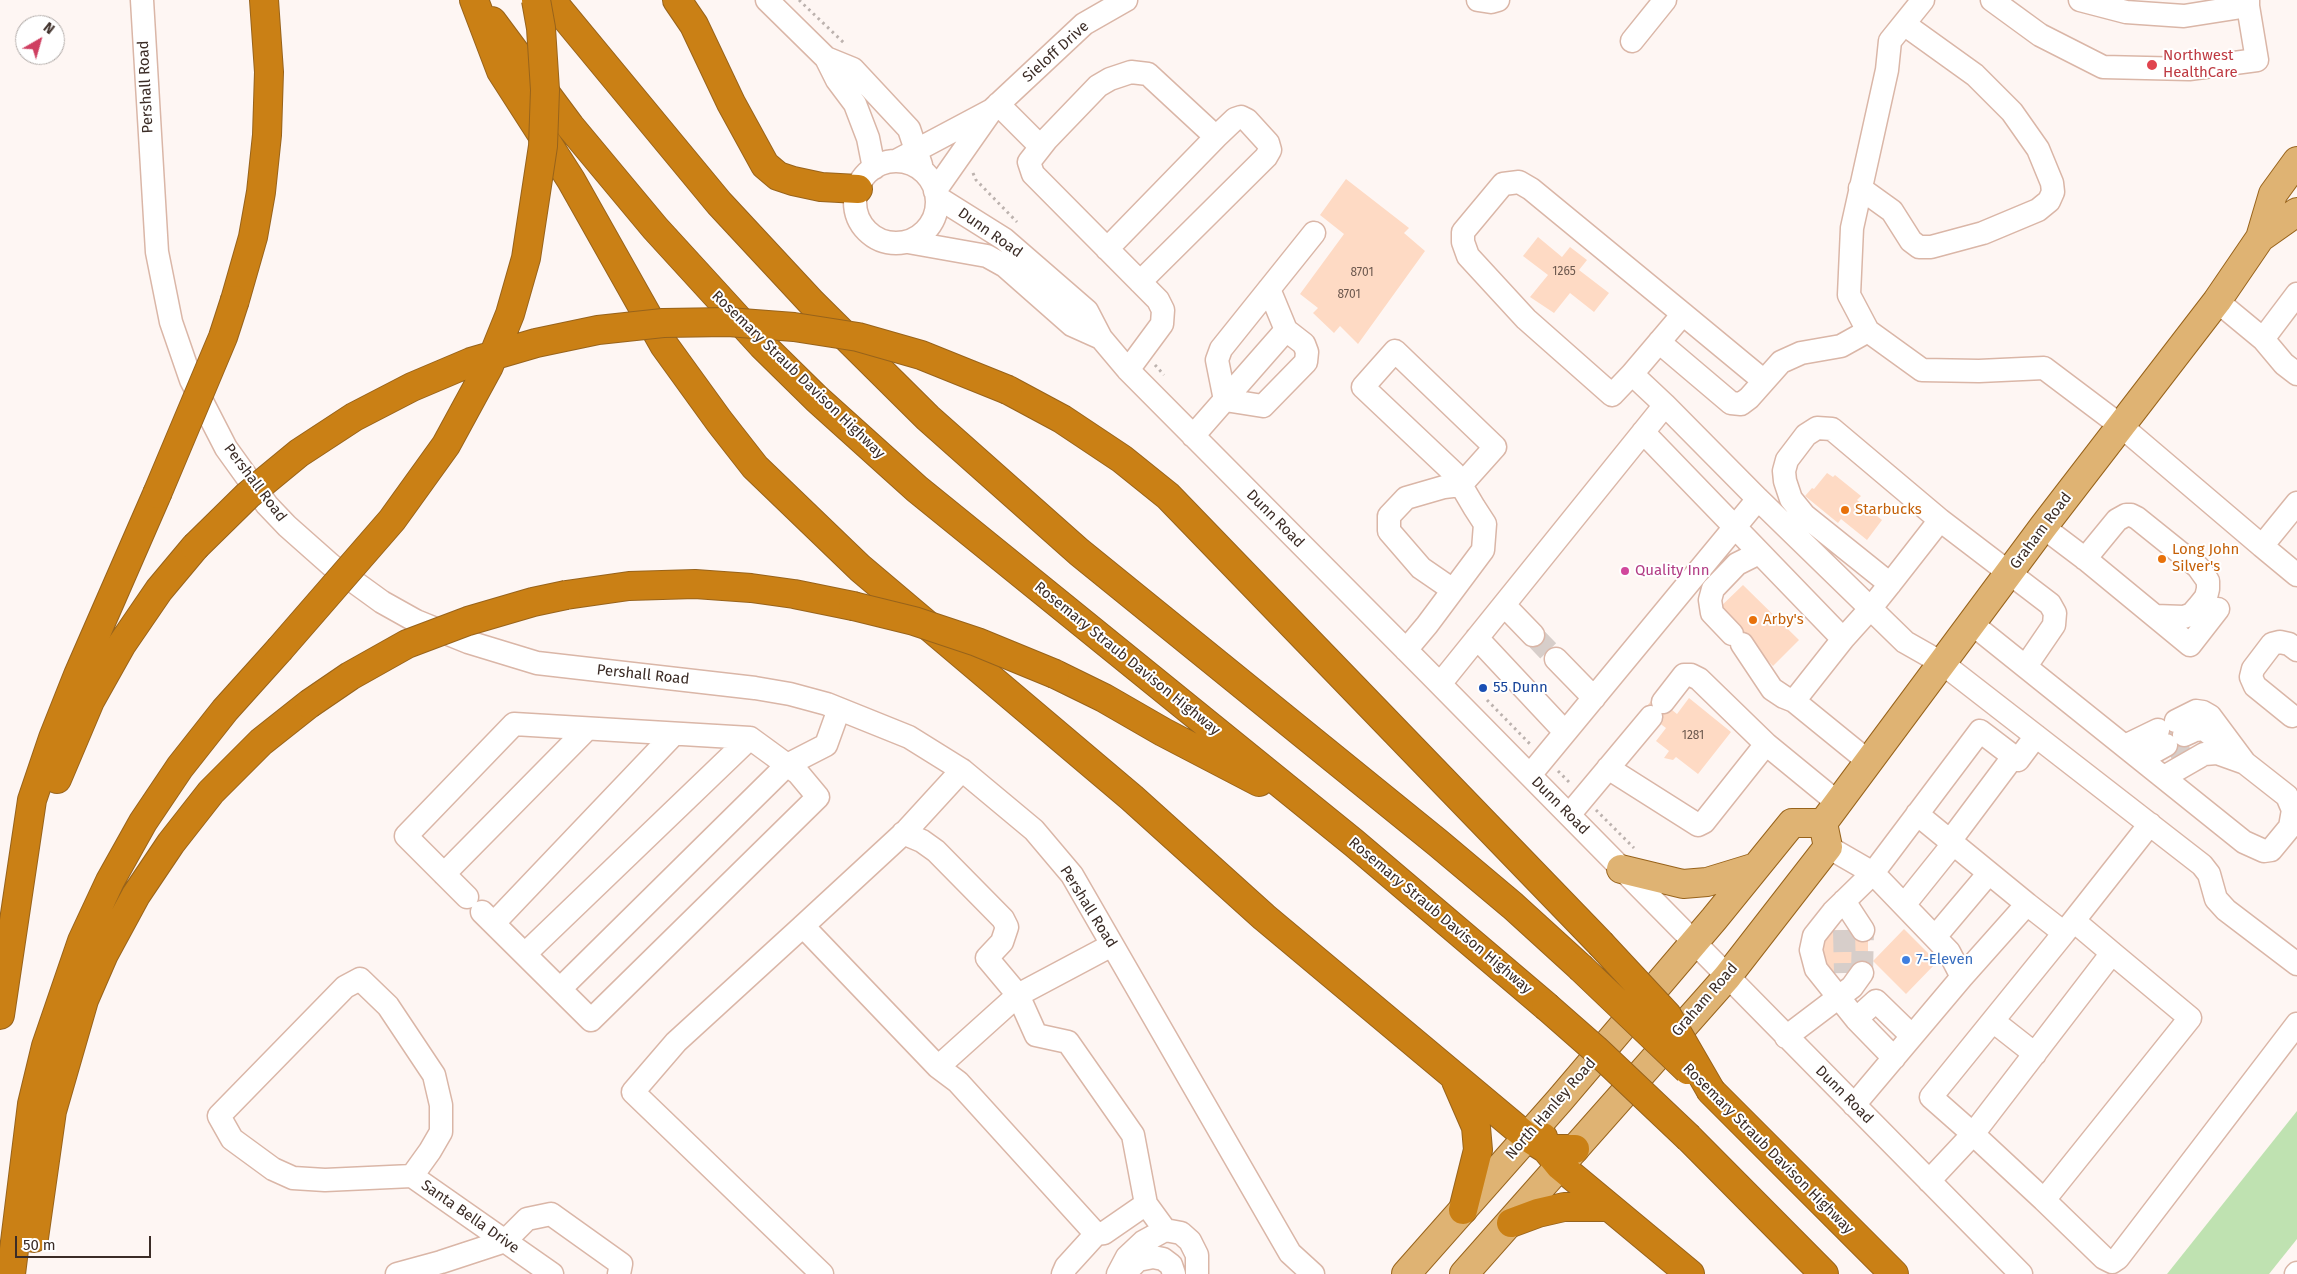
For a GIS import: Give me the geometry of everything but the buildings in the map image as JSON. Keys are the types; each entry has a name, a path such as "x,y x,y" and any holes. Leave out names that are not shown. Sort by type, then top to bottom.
{"highway":[{"path":"0,1015 32,800 53,738 223,337 253,238 261,192 267,135 269,72 264,0"},
{"path":"475,0 501,71 571,180 664,345 755,467 860,568 1132,798 1264,917 1454,1076 1549,1145 1608,1207 1690,1274"},
{"name":"Rosemary Straub Davison Highway","path":"475,0 570,126 655,228 762,345 817,399 930,500 1449,921 1595,1049 1689,1138 1824,1274"},
{"path":"11,1274 32,1104 46,1046 62,993 82,941 110,881 148,814 180,767 225,710 392,520 441,453 480,382 510,314 526,258 543,146 545,90 541,28 536,0"},
{"name":"Rosemary Straub Davison Highway","path":"551,0 719,203 812,303 928,418 1079,552 1513,906 1711,1092 1894,1274"},
{"path":"677,0 694,25 735,111 765,165 778,176 821,187 866,178"},
{"path":"16,901 63,763 90,702 122,644 159,590 195,548 248,495 299,453 354,417 412,387 471,362 536,343 598,330 663,322 728,322 794,327 858,338 921,355 1008,390 1062,419 1122,460 1168,496 1600,943 1667,1016 1711,1092"},
{"path":"29,1274 52,1111 84,1000 104,954 136,895 171,843 211,792 261,742 309,704 350,676 407,644 468,621 533,602 629,586 695,584 750,588 794,594 853,606 914,621 977,642 1055,674 1310,808"},
{"path":"1454,1076 1476,1127 1478,1150 1463,1210"},
{"path":"1511,1223 1538,1213 1564,1208 1608,1207"}],"main road":[{"name":"Graham Road","path":"1549,1145 1726,976 1869,762 2043,527 2217,301 2260,238 2272,194 2297,161"},
{"name":"Graham Road","path":"2260,238 2297,212"},
{"path":"1694,943 1792,823 1829,824"},
{"path":"1621,868 1683,884 1707,882 1756,867"},
{"name":"North Hanley Road","path":"1464,1274 1511,1223 1549,1145 1694,943"},
{"name":"North Hanley Road","path":"1411,1269 1463,1210 1549,1145"},
{"path":"1389,1274 1411,1269"}],"street":[{"name":"Pershall Road","path":"142,0 157,252 171,322 191,380 226,448 267,505 330,565 382,602 416,621 499,653 537,663 755,688 790,694 839,709 909,737 962,770 1034,830 1072,874 1290,1253 1313,1274"},
{"path":"767,0 826,58 837,80 855,104 868,138 866,178 855,201 857,214 863,225 871,235 882,241 908,242 919,236 934,219 936,194 920,161 909,129 853,69 826,58"},
{"name":"Sieloff Drive","path":"920,161 995,107 1084,24 1126,0"},
{"path":"1478,0 1491,2 1498,0"},
{"path":"1632,41 1665,0"},
{"path":"1923,0 1890,41 1887,70 1852,228 1849,295 1868,331 1922,370 1979,371 2044,368 2121,426 2297,575"},
{"path":"1992,0 2040,35 2103,67 2189,69 2258,60 2248,3 2184,16 2126,12 2080,0"},
{"path":"1860,188 1892,212 1912,241 1919,247 1932,247 1983,233 2038,210 2049,201 2053,192 2052,183 2038,149 2012,112 1975,75 1904,24"},
{"path":"1128,370 1162,324 1160,305 1140,282 1033,174 1029,162 1040,146 1098,86 1110,79 1131,72 1148,74 1216,137"},
{"path":"995,107 1040,146"},
{"name":"Sieloff Drive","path":"936,194 995,107"},
{"path":"1107,249 1235,119 1241,117 1252,126 1268,143 1270,150 1266,157 1140,282"},
{"path":"866,178 884,163 896,161 914,166 920,161"},
{"path":"1683,314 1612,395 1526,319 1468,256 1463,242 1464,232 1503,184 1519,182 1531,188 1764,381"},
{"name":"Dunn Road","path":"936,194 1011,246 1087,311 1101,338 1128,370 2021,1274"},
{"path":"1225,400 1217,360 1221,349 1314,233"},
{"name":"Dunn Road","path":"908,242 987,256 1006,266 1072,325 1101,338"},
{"path":"1225,400 1263,406 1306,362 1308,352 1304,344 1286,330 1269,289"},
{"path":"2263,339 2297,294"},
{"path":"2217,301 2263,339 2284,364 2297,374"},
{"path":"1194,436 1286,330"},
{"path":"1659,342 1731,402 1741,404 1781,362 1801,353 1841,346 1868,331"},
{"path":"1406,650 1453,590 1483,550 1485,524 1461,485 1454,473 1363,387 1394,351 1495,447 1461,485 1444,487 1406,498 1389,516 1389,531 1421,568 1453,590"},
{"path":"1632,374 1905,642 1942,663 2202,865 2209,874 2216,899 2226,910 2297,964"},
{"path":"1440,684 1665,405"},
{"path":"1890,584 1804,515 1790,499 1784,480 1787,460 1806,435 1817,428 1832,429 1940,520 2050,604 2055,613 2054,625 2026,666"},
{"path":"1643,432 1843,639"},
{"path":"1530,775 1758,499"},
{"path":"2262,546 2297,503"},
{"path":"2085,559 2117,520 2126,515 2137,518 2198,567 2208,580 2208,589 2198,608 2192,614 2184,617 2155,616"},
{"path":"1794,701 1940,520"},
{"path":"2043,527 2190,645 2218,609"},
{"path":"1759,553 1737,564 1713,589 1710,600 1712,613 1737,639 1772,689 1784,698 1794,701 1869,762"},
{"path":"1504,605 1533,635"},
{"path":"1971,624 2244,842 2264,851 2271,850 2290,827 2293,810 2288,796 2214,741 2173,737 2142,760"},
{"path":"1477,638 1565,732"},
{"path":"2295,716 2254,686 2251,677 2253,669 2272,644 2280,642 2289,644 2297,650"},
{"path":"1556,659 1594,698"},
{"path":"1569,816 1684,675 1691,674 1699,679 1766,744 1829,824 1873,873 1950,952 1962,977"},
{"path":"560,988 786,764 826,745 839,709"},
{"path":"514,724 750,738 786,764 798,773 818,797 592,1020 406,836 514,724"},
{"path":"444,874 587,729"},
{"path":"1894,1058 1856,1019 1816,969 1812,950 1814,936 1844,901 1873,873 1980,731 2018,760 2036,736"},
{"path":"481,911 674,734"},
{"path":"2142,760 2173,737"},
{"path":"525,954 750,738"},
{"path":"1608,768 1698,825 1704,822 1766,744"},
{"path":"2142,760 2217,753 2245,763"},
{"path":"1904,905 2013,757"},
{"path":"822,1274 633,1092 676,1042 904,833 962,770"},
{"path":"1917,814 2027,904 2112,953 2190,1018 2044,1200"},
{"path":"2150,824 1931,1097 2044,1200 2104,1258 2112,1262 2118,1258 2297,1024"},
{"path":"904,833 922,841 936,851 1003,919 1007,928 1002,942 987,958 1018,995 1036,1035 1068,1042 1132,1135 1146,1204 1165,1230 1181,1234 1190,1241 1197,1256 1197,1274"},
{"path":"1935,937 1989,873"},
{"path":"1844,901 1853,930"},
{"path":"1854,1105 1962,977 2027,904"},
{"path":"803,926 938,1067 958,1082 1096,1234"},
{"path":"938,1067 1018,995 1112,945"},
{"path":"1929,1181 1973,1134 2112,953"},
{"path":"1786,1036 1839,997 1853,973"},
{"path":"360,979 388,1006 434,1075 441,1105 441,1132 412,1176 325,1180 293,1178 273,1169 232,1139 219,1116 344,987 360,979"},
{"path":"1856,1019 1876,1002 1912,1036"},
{"path":"1993,1021 2035,1054"},
{"name":"Santa Bella Drive","path":"412,1176 552,1274"},
{"path":"1062,1274 1096,1234 1104,1233 1146,1204"},
{"path":"397,1274 505,1241 527,1219 551,1214 621,1264 619,1274"},
{"path":"1118,1274 1127,1257 1142,1242 1165,1230"},
{"path":"1133,1267 1147,1248 1166,1242 1174,1244 1186,1256 1186,1274"},
{"path":"1133,1267 1153,1257 1163,1259 1171,1265 1174,1274"}],"path":[{"path":"1480,694 1527,740"},
{"path":"1556,769 1571,784"}],"green space":[{"path":"2297,1111 2297,1239 2269,1274 2167,1274"}],"tunnel":[{"path":"1533,635 1556,659"},
{"path":"2162,737 2180,728"},
{"path":"2169,753 2188,744"},
{"path":"1844,930 1845,973"},
{"path":"1862,973 1863,930"}],"place":[{"name":"Northwest HealthCare","path":"2152,65"},
{"name":"Starbucks","path":"1845,510"},
{"name":"Long John Silver's","path":"2162,559"},
{"name":"Quality Inn","path":"1625,571"},
{"name":"Arby's","path":"1753,620"},
{"name":"55 Dunn","path":"1483,688"},
{"name":"7-Eleven","path":"1906,960"}]}
